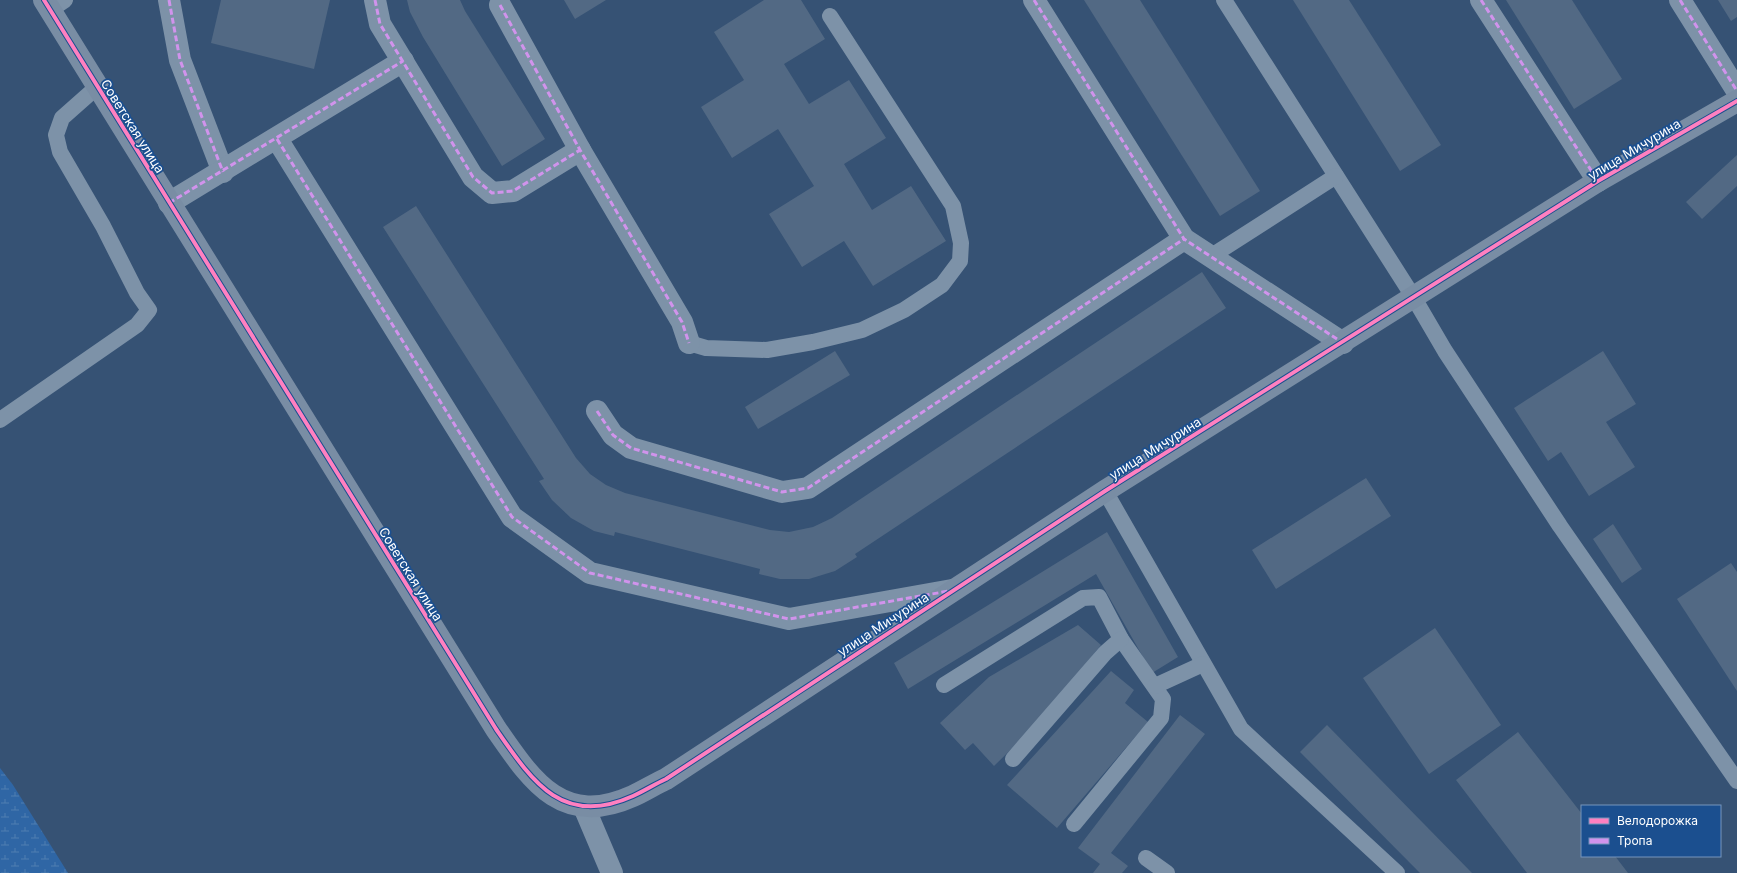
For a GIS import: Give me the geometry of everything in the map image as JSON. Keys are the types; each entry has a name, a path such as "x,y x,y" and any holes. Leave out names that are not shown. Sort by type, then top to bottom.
{"street":[{"path":"169,0 180,60 223,172"},
{"path":"375,0 380,24 473,177 492,192 513,191 580,150"},
{"path":"1034,0 1184,239 1343,343"},
{"path":"1481,0 1598,182"},
{"path":"1680,0 1737,91"},
{"name":"Советская улица","path":"53,3 98,87 169,204 496,729 520,764 543,789 565,802 584,807"},
{"path":"500,5 580,150 682,322 689,343"},
{"path":"169,204 403,61"},
{"name":"улица Мичурина","path":"584,807 605,805 633,796 666,778 1105,491 1598,182 1737,101"},
{"path":"277,138 512,518 590,572 789,619 952,590"},
{"path":"597,411 613,435 631,448 782,492 808,488 1184,239"},
{"path":"584,807 612,873"}],"lane":[{"path":"1224,0 1414,298 1445,351 1556,519 1737,781"},
{"path":"689,343 706,348 767,350 813,342 862,330 904,310 942,285 960,261 961,243 953,206 830,16"},
{"path":"0,420 137,325 149,310 137,293 103,226 60,152 56,135 62,118 98,87"},
{"path":"1210,257 1336,176"},
{"path":"1105,491 1241,729 1397,873"},
{"path":"944,685 1083,598 1099,597 1121,639 1163,699 1161,718 1074,824"},
{"path":"1013,759 1105,653 1121,639"},
{"path":"1154,686 1203,664"},
{"path":"1146,858 1167,873"}],"green space":[{"path":"0,768 13,785 68,873 0,873"}],"building":[{"path":"221,0 330,0 314,69 211,43"},
{"path":"407,0 460,0 465,11 545,139 502,166 423,37 410,12"},
{"path":"564,0 606,0 575,19"},
{"path":"764,0 801,0 825,39 784,64 809,104 849,80 886,138 844,164 872,210 911,186 946,241 873,286 844,241 802,267 769,214 814,186 778,129 732,158 701,107 744,80 714,32"},
{"path":"1084,0 1140,0 1260,191 1220,216"},
{"path":"1293,0 1349,0 1441,145 1400,171"},
{"path":"1506,0 1572,0 1622,79 1574,109"},
{"path":"1718,0 1737,0 1737,17 1731,21"},
{"path":"1737,155 1737,186 1702,219 1686,202"},
{"path":"416,206 576,458 590,474 606,485 625,493 770,530 789,532 813,527 832,518 1202,272 1226,308 855,554 857,557 835,571 809,579 780,579 759,574 760,569 615,532 614,536 594,531 571,518 552,500 539,481 544,479 383,227"},
{"path":"835,351 850,375 758,429 745,407"},
{"path":"1603,351 1636,404 1606,422 1635,467 1589,496 1561,452 1548,461 1514,408"},
{"path":"1366,478 1391,516 1276,589 1252,550"},
{"path":"1613,524 1642,569 1622,583 1593,539"},
{"path":"1107,532 1178,657 1152,673 1096,574 908,689 894,663"},
{"path":"1731,563 1737,572 1737,691 1677,599"},
{"path":"1078,625 1101,645 1035,726 994,766 973,743 965,750 940,723 989,677"},
{"path":"1435,628 1501,725 1429,774 1363,678"},
{"path":"1111,671 1134,690 1125,703 1148,722 1057,828 1007,785"},
{"path":"1180,715 1205,734 1111,853 1128,866 1122,873 1093,873 1100,864 1078,848"},
{"path":"1327,725 1472,873 1420,873 1300,752"},
{"path":"1518,732 1581,813 1581,857 1616,857 1628,873 1527,873 1456,780"}],"marked path":[{"path":"169,0 180,60 223,172"},
{"path":"375,0 380,24 473,177 492,193 513,191 580,150"},
{"path":"1034,0 1184,239 1343,343"},
{"path":"1481,0 1598,181"},
{"path":"1680,0 1737,91"},
{"path":"500,5 580,150 682,322 689,343"},
{"path":"169,203 403,61"},
{"path":"277,139 512,517 590,573 789,619 949,591"},
{"path":"597,411 613,435 631,448 782,492 808,488 1184,239"}],"cycle path":[{"path":"44,0 496,729 523,766 536,781 551,794 568,803 587,806 608,804 633,796 666,779 1105,491 1598,181 1737,101"}]}
